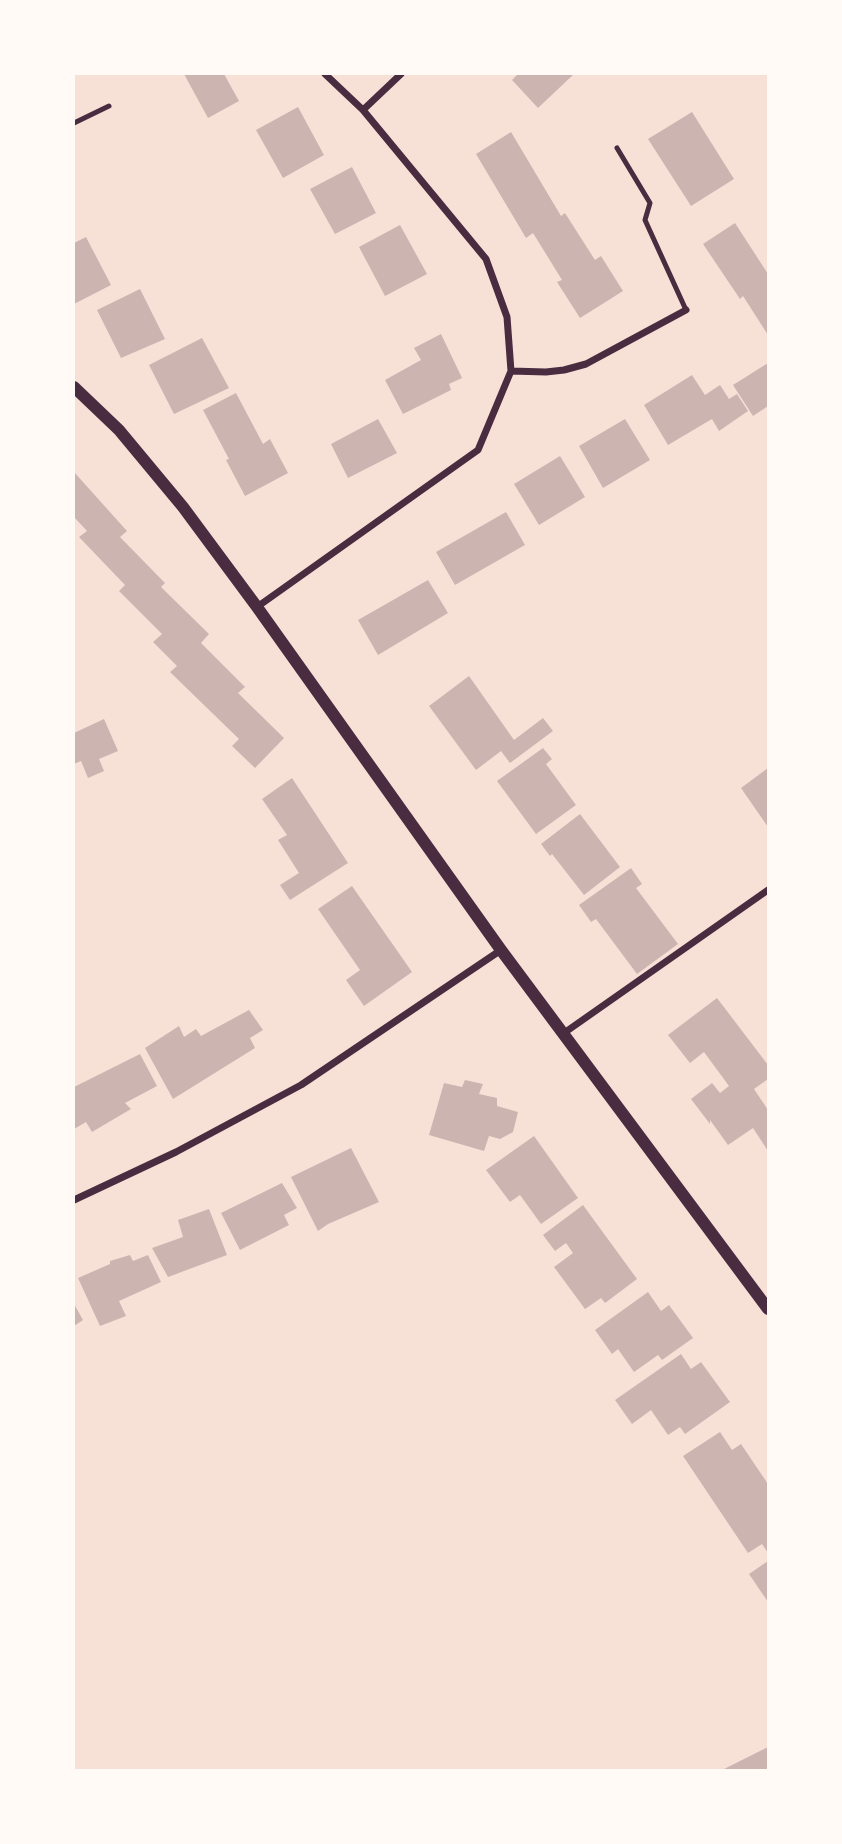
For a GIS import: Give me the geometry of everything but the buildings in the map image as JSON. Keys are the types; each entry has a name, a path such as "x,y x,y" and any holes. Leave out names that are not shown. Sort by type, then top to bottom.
{"street":[{"path":"257,607 478,450 511,371 508,317 486,259 363,110 325,74"},
{"path":"363,110 401,74"},
{"path":"511,371 564,370 586,364 686,310"},
{"path":"74,387 119,430 183,507 501,950 768,1309"},
{"path":"564,1033 768,890"},
{"path":"74,1200 176,1152 301,1085 501,950"}],"lane":[{"path":"74,124 110,106"},
{"path":"617,148 650,202 645,220 686,310"}]}
